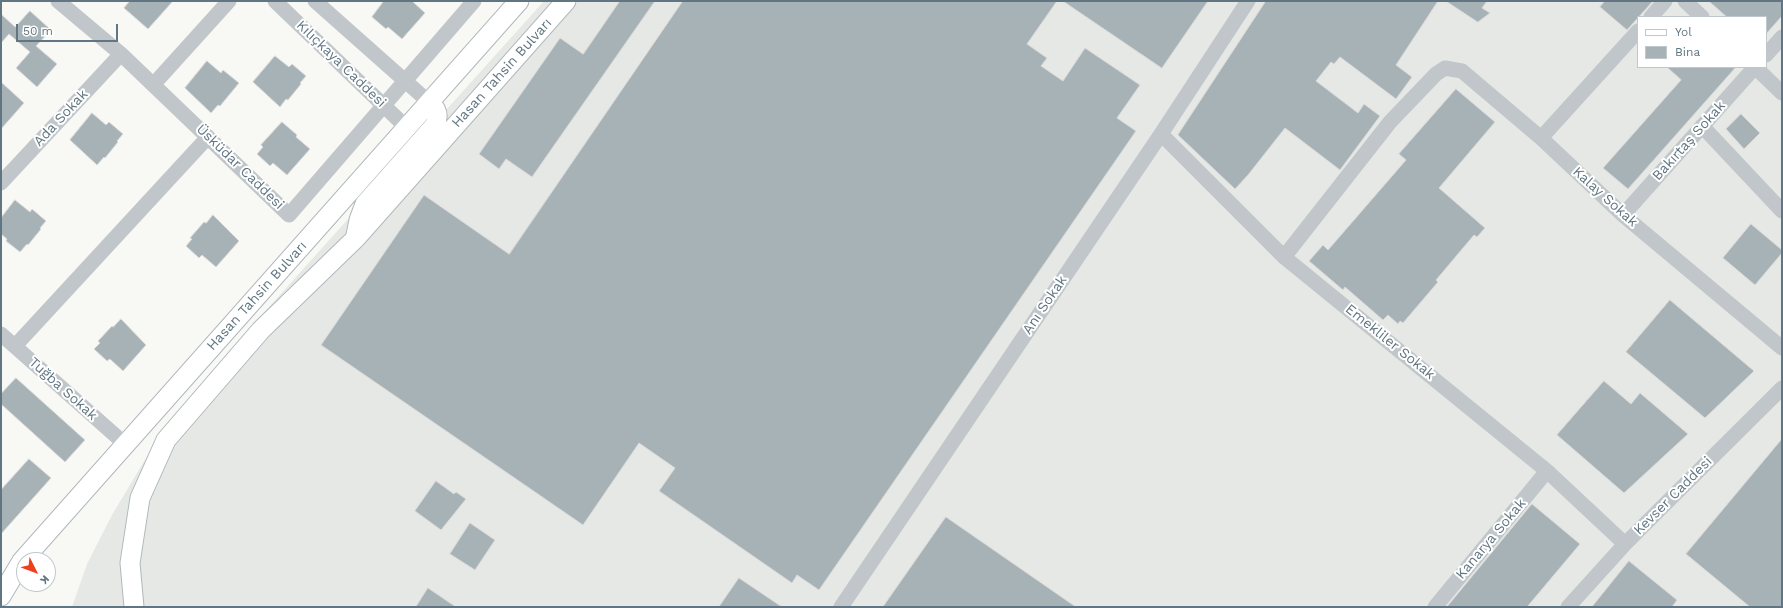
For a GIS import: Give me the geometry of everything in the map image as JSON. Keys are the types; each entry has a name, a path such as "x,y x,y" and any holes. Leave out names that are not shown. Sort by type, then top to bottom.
{"main road":[{"name":"Hasan Tahsin Bulvarı","path":"1,596 22,561 519,1"},
{"name":"Hasan Tahsin Bulvarı","path":"134,607 130,563 140,498 166,440 261,330 356,238 566,1"},
{"path":"356,238 358,220 365,204 435,125 437,120 436,110 430,103"}],"street":[{"name":"Üsküdar Caddesi","path":"58,1 121,54 290,215 474,1"},
{"path":"153,85 228,1"},
{"name":"Kılıçkaya Caddesi","path":"275,1 406,127"},
{"name":"Kılıçkaya Caddesi","path":"315,1 430,103"},
{"name":"Anı Sokak","path":"841,607 1161,134 1248,1"},
{"path":"1651,16 1665,1"},
{"path":"1684,1 1701,16"},
{"path":"1541,138 1637,32"},
{"path":"1767,54 1782,37"},
{"name":"Ada Sokak","path":"1,183 121,54"},
{"name":"Kalay Sokak","path":"1284,257 1390,122 1436,74 1445,68 1462,71 1541,138 1623,215 1782,348"},
{"name":"Bakırtaş Sokak","path":"1623,215 1754,68"},
{"path":"1756,68 1782,93"},
{"path":"1702,126 1782,210"},
{"name":"Emekliler Sokak","path":"1161,134 1284,257 1547,471 1625,544"},
{"path":"15,346 208,137"},
{"name":"Tuğba Sokak","path":"1,334 125,444"},
{"name":"Kevser Caddesi","path":"1568,607 1625,544 1782,388"},
{"name":"Kanarya Sokak","path":"1435,607 1547,471"}],"shaded area":[{"path":"544,1 1782,1 1782,607 72,607 87,564 112,515 149,453 173,420 225,356"}],"building":[{"path":"130,1 173,1 148,29 124,8"},
{"path":"384,1 412,1 425,13 402,39 388,27 386,29 372,17"},
{"path":"620,1 655,1 532,177 506,159 499,169 479,154 560,38 583,54"},
{"path":"683,1 1057,1 1027,44 1047,58 1041,66 1063,81 1085,48 1140,85 1117,118 1136,131 819,590 797,575 792,583 659,491 675,468 639,443 583,525 321,345 424,195 509,254"},
{"path":"1063,1 1208,1 1162,68"},
{"path":"1266,1 1438,1 1396,65 1412,77 1396,99 1340,57 1334,64 1331,62 1316,81 1358,113 1364,104 1380,116 1340,170 1285,128 1235,189 1178,135"},
{"path":"1446,1 1487,1 1482,8 1490,13 1478,22"},
{"path":"1605,1 1653,1 1640,16 1637,16 1637,19 1627,30 1600,7"},
{"path":"1709,1 1782,1 1782,16 1767,33 1767,16 1726,16"},
{"path":"30,11 51,30 36,46 57,64 37,87 16,68 30,52 9,34 1,43 1,14 15,27"},
{"path":"275,56 289,67 292,64 306,76 288,100 286,99 280,107 253,82"},
{"path":"207,61 221,73 223,70 239,83 220,106 218,105 211,113 185,88"},
{"path":"1668,68 1735,68 1628,189 1603,168 1681,80"},
{"path":"1,82 24,103 1,129"},
{"path":"1456,89 1495,122 1439,188 1485,228 1477,237 1474,235 1436,280 1438,282 1403,323 1400,321 1398,324 1388,315 1383,320 1345,287 1343,290 1309,261 1323,245 1328,250 1406,160 1399,154"},
{"path":"92,113 106,125 109,122 123,134 105,158 104,157 97,165 70,140"},
{"path":"1741,114 1760,133 1744,149 1726,129"},
{"path":"282,122 310,149 287,175 273,163 270,166 257,154 263,147 261,145"},
{"path":"15,200 30,212 32,209 46,221 28,245 27,244 20,252 6,241 7,239 1,234 1,218"},
{"path":"213,215 239,241 216,267 202,255 199,258 186,246 192,239 190,238 204,222 206,223"},
{"path":"1751,224 1782,250 1782,253 1755,285 1723,258"},
{"path":"1670,300 1754,371 1705,418 1626,352"},
{"path":"121,319 146,345 123,371 110,359 107,361 94,349 100,343 98,341"},
{"path":"16,378 85,440 65,462 1,404 1,394"},
{"path":"1604,381 1631,404 1640,393 1688,434 1624,493 1557,435"},
{"path":"1782,439 1782,607 1750,607 1686,554"},
{"path":"29,459 51,478 1,534 1,490"},
{"path":"436,481 454,494 456,492 466,499 441,530 415,511"},
{"path":"1532,504 1580,544 1527,607 1447,607"},
{"path":"946,517 1076,607 883,607"},
{"path":"470,523 495,540 475,570 450,554"},
{"path":"1629,561 1677,600 1672,607 1592,607"},
{"path":"739,578 782,607 719,607"},
{"path":"428,588 456,607 416,607"}]}
